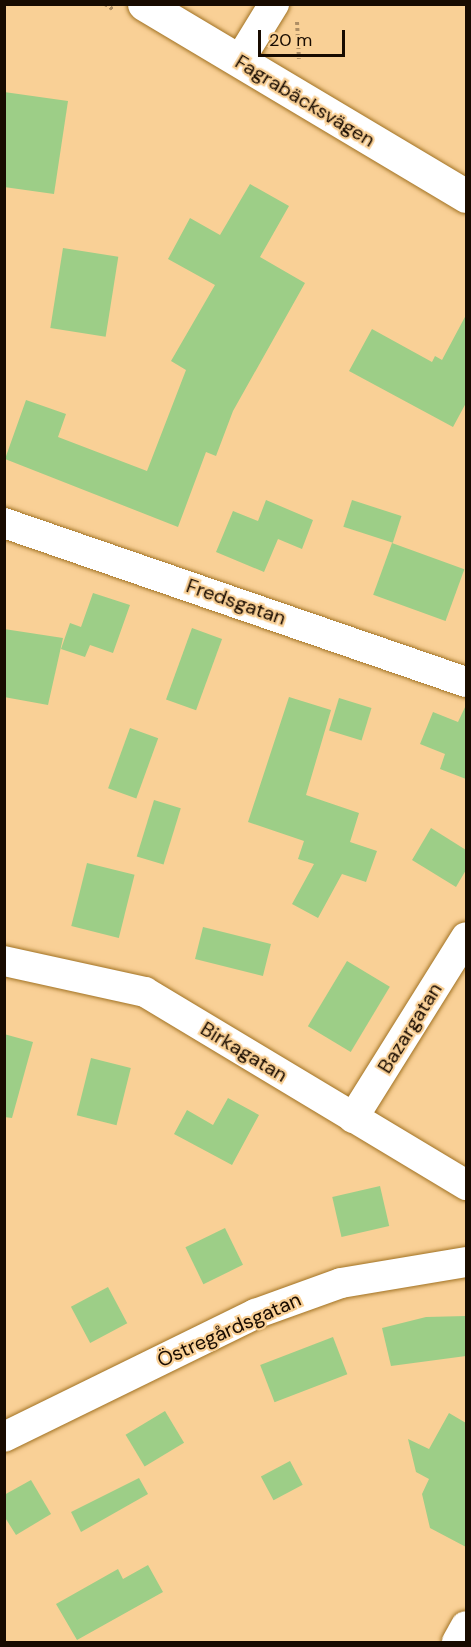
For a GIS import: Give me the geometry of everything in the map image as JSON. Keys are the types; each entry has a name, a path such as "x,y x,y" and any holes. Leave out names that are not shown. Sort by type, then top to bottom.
{"main road":[{"name":"Fagrabäcksvägen","path":"144,4 466,196"}],"street":[{"path":"239,61 274,4"},
{"name":"Fredsgatan","path":"4,523 466,682"},
{"name":"Bazargatan","path":"353,1118 466,938"},
{"name":"Birkagatan","path":"4,961 145,992 466,1185"},
{"name":"Östregårdsgatan","path":"4,1437 255,1314 341,1283 466,1262"},
{"path":"458,1642 466,1626"}],"building":[{"path":"4,92 68,101 54,194 4,187"},
{"path":"250,184 289,206 260,257 305,283 233,411 216,456 206,452 178,527 5,459 26,400 66,414 58,437 147,471 186,370 171,361 215,285 168,259 190,218 220,235"},
{"path":"63,248 118,257 106,337 50,328"},
{"path":"466,315 466,403 453,427 349,371 372,329 432,362 435,356 442,360"},
{"path":"266,500 313,520 302,549 278,539 264,572 216,552 233,511 258,521"},
{"path":"352,500 401,516 393,543 343,527"},
{"path":"392,543 464,569 446,621 373,595"},
{"path":"93,593 130,605 113,653 90,645 85,657 61,649 70,623 81,627"},
{"path":"192,628 222,639 196,710 166,699"},
{"path":"4,629 63,638 48,705 4,697"},
{"path":"289,697 331,710 306,795 359,813 350,842 377,851 366,882 342,874 318,918 292,904 314,864 298,859 304,841 248,822"},
{"path":"339,698 372,708 362,740 329,731"},
{"path":"466,705 466,779 440,769 445,754 420,744 433,712 458,722"},
{"path":"130,728 158,738 136,798 108,788"},
{"path":"154,800 181,808 164,865 137,856"},
{"path":"431,828 466,850 466,870 456,887 412,860"},
{"path":"87,863 135,875 119,938 71,926"},
{"path":"203,927 271,944 263,976 195,959"},
{"path":"347,961 390,987 351,1052 308,1026"},
{"path":"4,1034 33,1042 12,1118 4,1117"},
{"path":"91,1058 131,1068 117,1125 77,1115"},
{"path":"228,1098 259,1115 232,1165 174,1134 187,1110 213,1125"},
{"path":"380,1186 389,1226 341,1237 332,1197"},
{"path":"225,1228 243,1265 203,1284 185,1247"},
{"path":"108,1287 127,1323 90,1343 71,1307"},
{"path":"466,1316 466,1356 391,1366 382,1328 426,1317"},
{"path":"333,1337 347,1374 275,1402 260,1365"},
{"path":"165,1411 184,1443 145,1466 126,1435"},
{"path":"449,1413 466,1423 466,1547 430,1528 422,1494 429,1479 416,1472 408,1439 429,1449"},
{"path":"290,1461 303,1485 274,1500 261,1476"},
{"path":"139,1478 148,1494 81,1532 71,1512"},
{"path":"31,1480 51,1514 16,1535 4,1516 4,1495"},
{"path":"148,1565 163,1592 77,1640 56,1604 118,1569 123,1579"}]}
